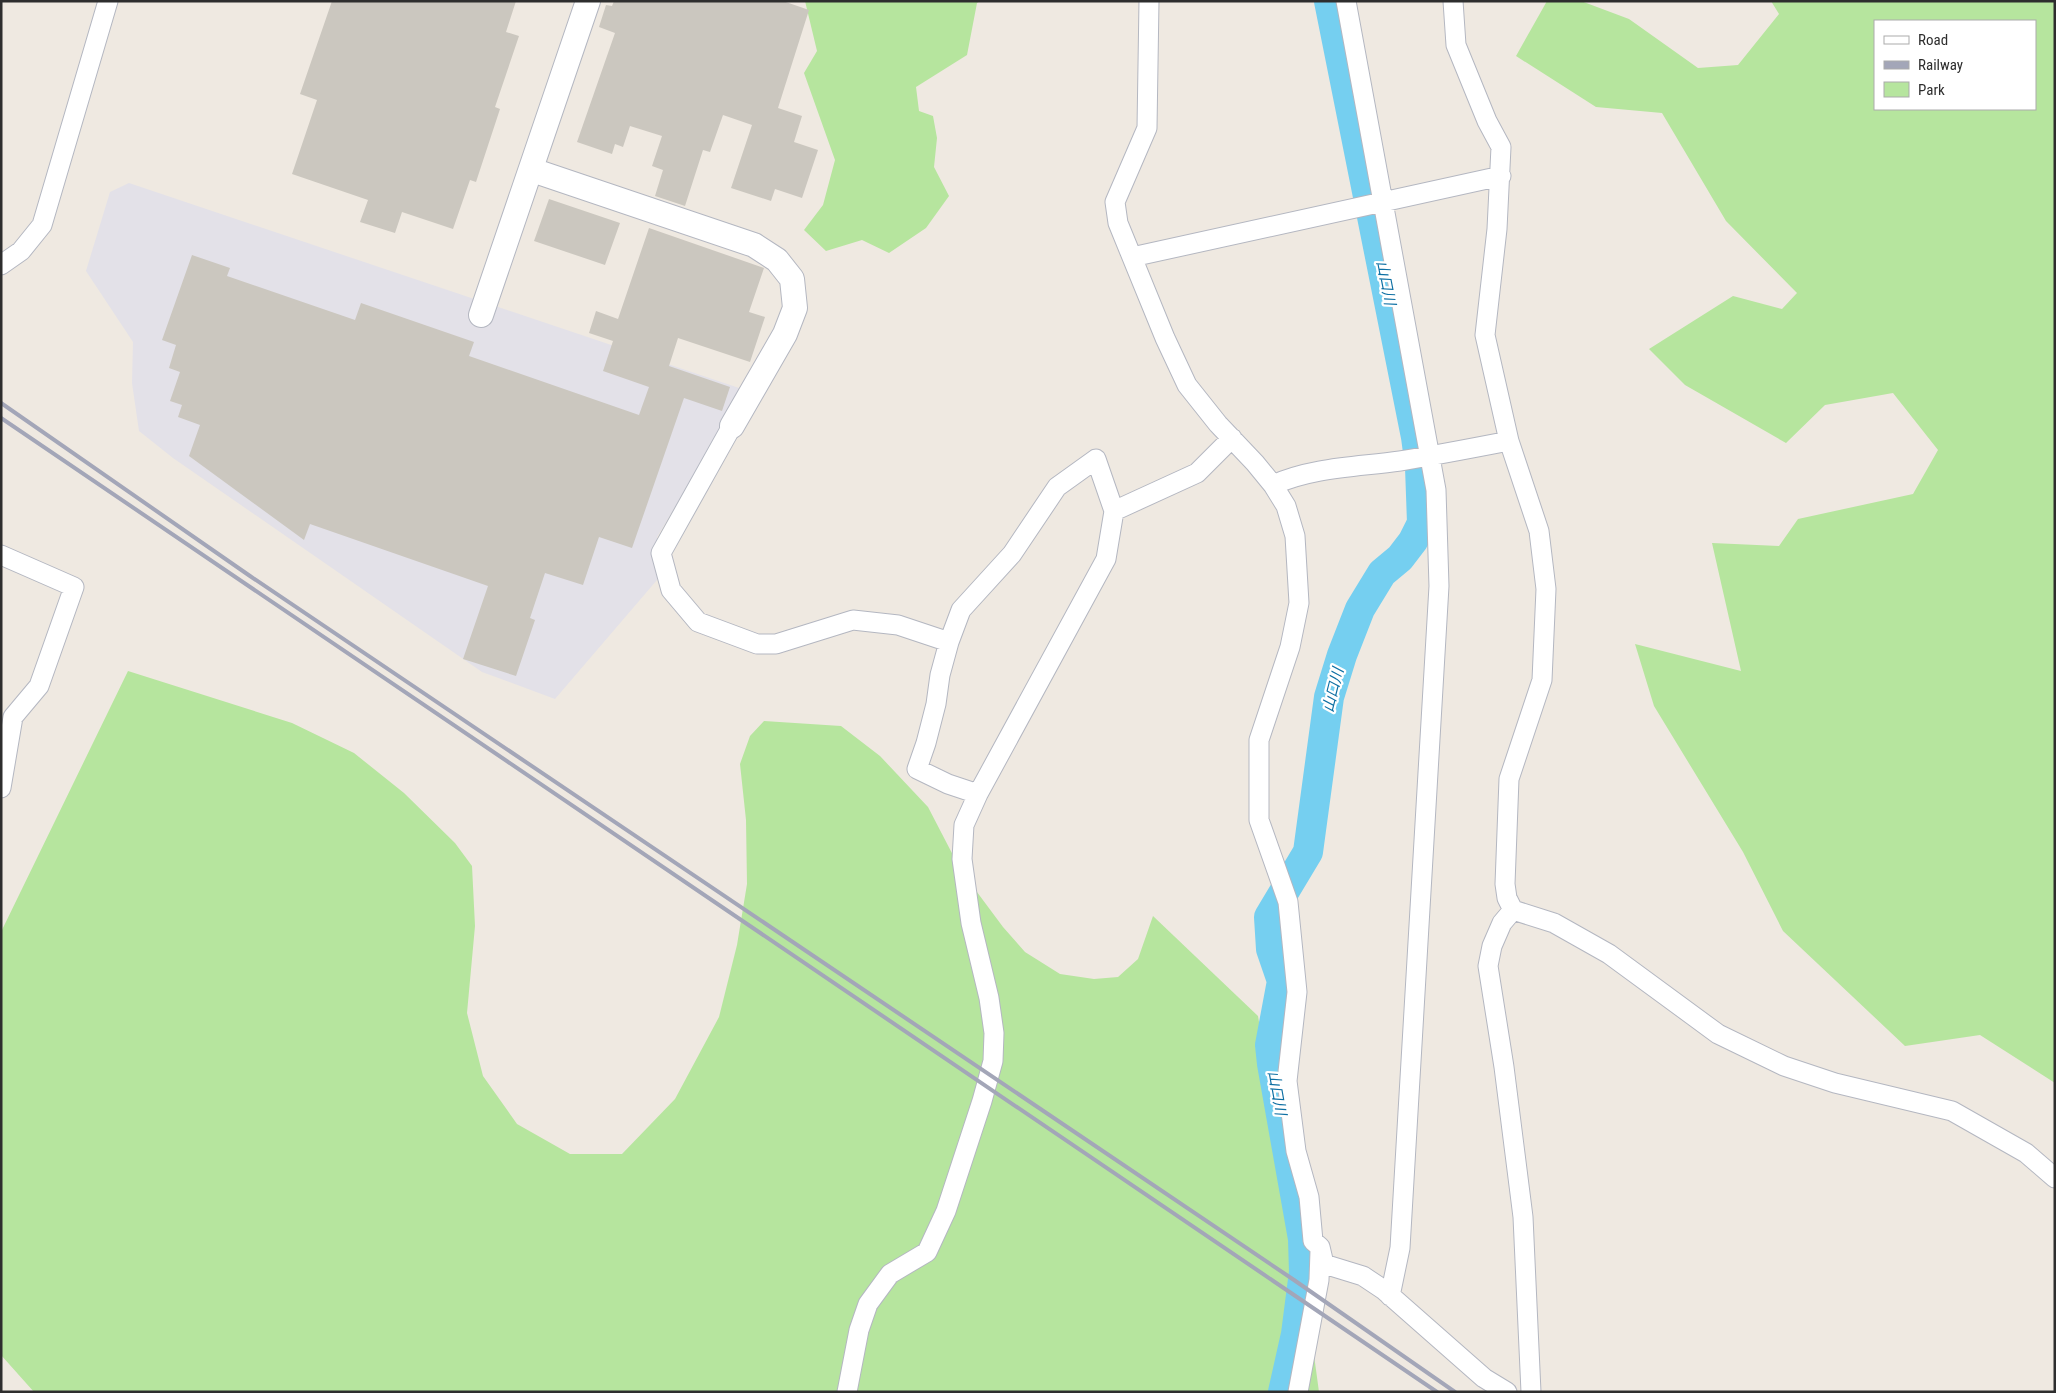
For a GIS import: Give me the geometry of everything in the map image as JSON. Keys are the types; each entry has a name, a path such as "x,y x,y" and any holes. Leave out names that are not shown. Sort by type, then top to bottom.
{"street":[{"path":"1,265 21,251 42,224 108,1"},
{"path":"481,315 532,170 588,1"},
{"path":"1149,1 1147,128 1115,202 1118,223 1165,338 1187,385 1218,424 1273,485 1286,506 1295,536 1299,603 1290,647 1259,740 1259,820 1288,902 1297,992 1287,1081 1296,1151 1308,1197 1313,1240 1320,1247 1324,1264 1363,1276 1390,1296 1484,1378 1506,1392"},
{"path":"1346,1 1436,490 1439,586 1400,1248 1390,1296"},
{"path":"1453,1 1456,45 1487,121 1501,147 1498,229 1485,335 1509,441 1539,531 1546,589 1542,680 1509,779 1505,884 1507,898 1513,910 1554,923 1609,954 1718,1034 1784,1066 1835,1083 1952,1111 2026,1153 2055,1178"},
{"path":"532,170 754,245 777,260 792,280 795,308 784,334 661,553 670,590 698,622 757,644 776,644 852,620 898,625 949,642"},
{"path":"1132,257 1501,176"},
{"path":"1114,511 1197,473 1232,438"},
{"path":"1273,485 1291,477 1322,471 1401,461 1509,441"},
{"path":"847,1392 859,1330 868,1304 890,1274 927,1252 946,1211 993,1061 994,1034 990,998 971,923 962,859 964,826 978,794 1106,559 1114,511 1096,459 1057,487 1012,554 961,610 949,642 926,743 916,769 948,784 978,794"},
{"path":"1,555 74,587 39,686 13,717 1,788"},
{"path":"1513,910 1502,923 1492,946 1488,966 1504,1067 1522,1217 1531,1392"},
{"path":"1298,1392 1319,1280 1320,1247"}],"shaded area":[{"path":"129,183 745,390 657,537 657,580 555,699 482,672 173,458 139,431 132,383 133,342 86,271 110,192"}],"green space":[{"path":"805,1 980,1 977,3 967,55 916,87 919,111 933,116 937,138 934,167 949,196 926,228 889,253 862,240 826,251 804,230 823,205 835,160 804,73 817,51"},
{"path":"1547,1 1581,1 1629,19 1698,68 1738,65 1779,14 1771,1 2055,1 2055,1083 1980,1035 1905,1046 1783,931 1743,852 1654,706 1635,644 1741,671 1712,543 1779,546 1798,519 1913,494 1938,450 1893,393 1825,405 1786,443 1685,385 1649,349 1733,296 1782,309 1797,293 1726,221 1662,113 1596,107 1516,56"},
{"path":"128,671 292,723 354,753 404,793 455,843 472,866 475,926 467,1013 483,1076 517,1124 570,1154 622,1154 675,1099 719,1017 737,945 747,884 746,820 740,764 750,736 764,721 841,726 880,756 928,807 955,859 971,884 1003,927 1025,952 1060,974 1094,979 1118,977 1138,959 1153,916 1258,1016 1308,1311 1319,1392 34,1392 1,1355 1,932"}],"building":[{"path":"332,1 516,1 506,32 519,36 495,107 500,109 476,182 470,180 453,229 402,212 395,233 360,222 368,200 292,174 317,100 300,94"},
{"path":"614,1 783,1 809,10 778,108 802,116 794,142 818,150 802,198 775,189 771,201 731,188 752,125 723,115 710,152 703,150 685,206 655,196 663,170 652,166 662,136 630,126 623,147 615,144 612,154 577,142 615,33 599,27 606,5 612,6"},
{"path":"549,199 620,223 605,265 534,241"},
{"path":"649,228 764,268 749,312 765,317 750,362 678,338 669,366 730,387 722,411 684,398 632,548 599,537 583,585 545,573 530,618 535,620 516,676 463,659 488,586 310,524 304,540 189,456 200,425 178,417 182,405 170,401 180,372 169,368 176,345 162,340 192,255 230,268 227,276 355,320 361,303 474,342 469,356 639,415 649,387 603,371 613,341 589,333 596,311 618,319"}],"waterway":[{"name":"山口川","path":"1283,1392 1296,1334 1304,1272 1303,1239 1270,1045 1282,981 1271,949 1269,917 1308,852 1329,697 1342,655 1360,609 1382,573 1400,558 1413,541 1422,523 1420,467 1416,437 1329,1"}],"railway":[{"path":"1,403 250,576 1294,1280 1455,1392"},
{"path":"1,418 1437,1392"}]}
